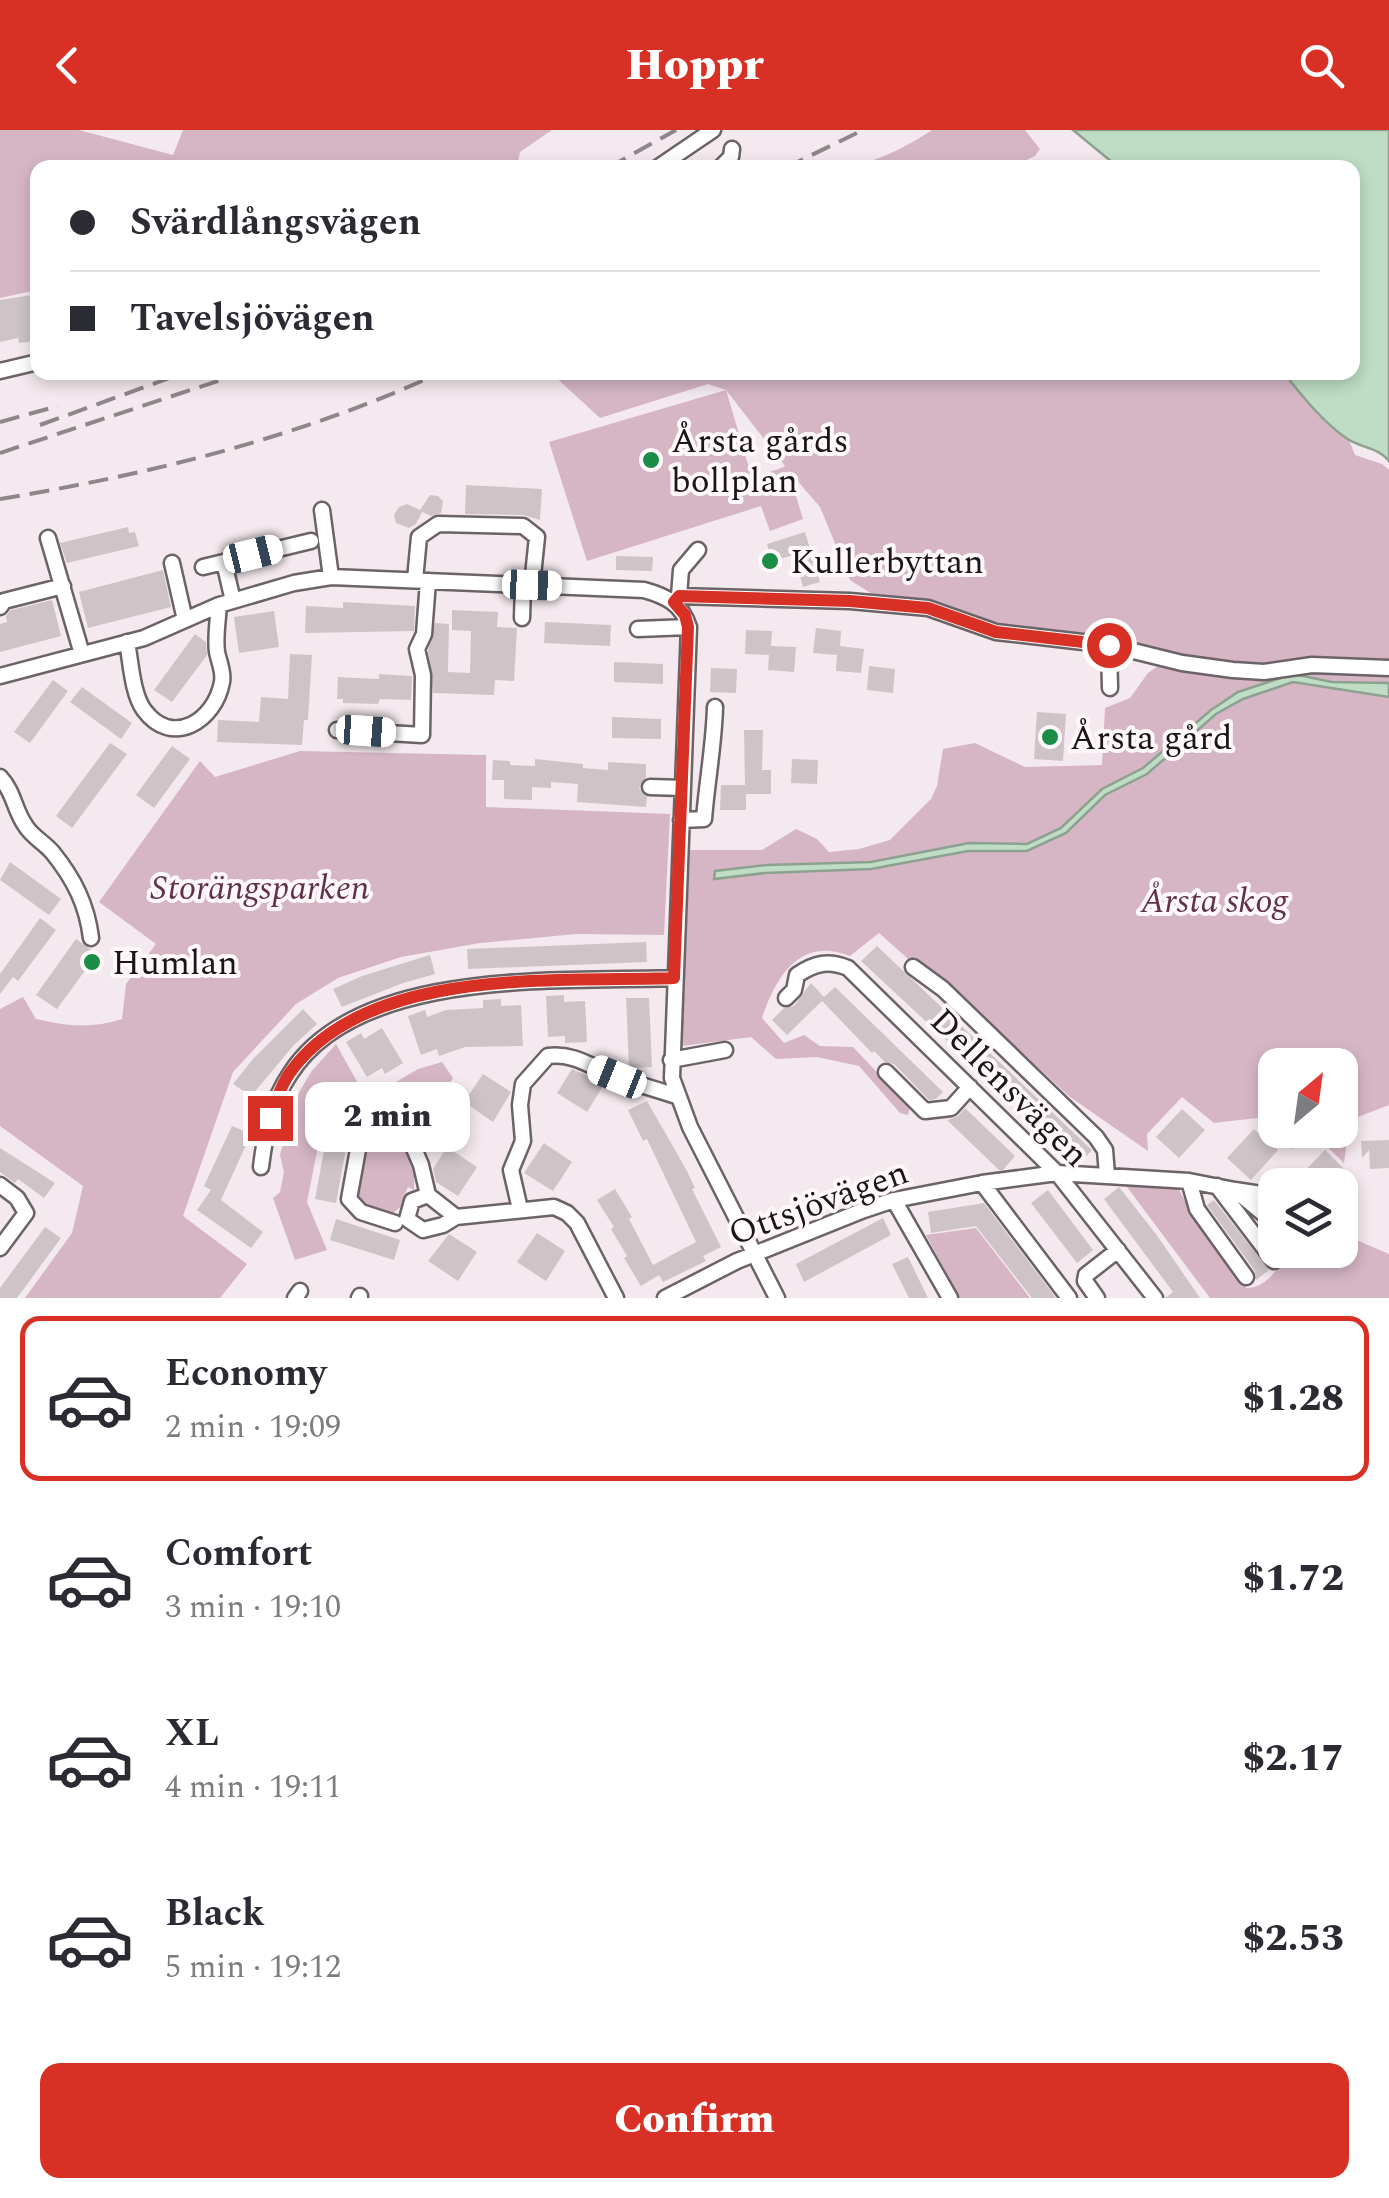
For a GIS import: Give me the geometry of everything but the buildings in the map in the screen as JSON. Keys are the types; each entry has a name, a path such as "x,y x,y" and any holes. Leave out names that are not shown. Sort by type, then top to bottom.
{"street":[{"path":"669,160 712,130"},
{"path":"728,160 732,150"},
{"path":"0,371 30,364"},
{"path":"322,510 331,577"},
{"path":"338,730 422,734 423,675 417,649 424,634 419,537 438,524 523,526 537,537 522,618"},
{"path":"48,538 82,654"},
{"path":"202,567 310,540"},
{"path":"698,550 681,570 676,599 688,627 672,1052 676,1096 777,1298"},
{"path":"128,642 139,700 146,712 162,726 174,730 194,724 208,711 222,682 216,649 226,603 224,562"},
{"path":"172,563 185,620"},
{"path":"0,676 167,630 226,603 294,583 331,577 644,590 676,599 850,601 928,608 996,632 1109,645 1182,663 1233,670 1264,672 1312,665 1389,668"},
{"path":"0,607 4,602 63,586"},
{"path":"638,629 688,627"},
{"path":"1109,645 1110,688"},
{"path":"682,820 704,819 707,772 714,752 715,707"},
{"path":"3,786 21,821 33,837 50,849 88,909 91,938"},
{"path":"650,787 683,788"},
{"name":"Dellensvägen","path":"786,998 794,990 797,976 819,963 848,968 1057,1173 1154,1298"},
{"path":"913,967 943,989 1096,1137 1105,1150 1107,1175"},
{"path":"261,1168 270,1118 291,1071 315,1044 342,1025 409,997 454,987 674,978"},
{"path":"672,1052 725,1050"},
{"path":"520,1209 511,1170 523,1141 523,1084 548,1056 578,1058 617,1077 676,1096"},
{"path":"886,1072 926,1111 951,1108 970,1087"},
{"path":"396,1223 360,1212 348,1199 359,1144 369,1136 410,1139 428,1195 456,1216"},
{"name":"Ottsjövägen","path":"665,1298 737,1261 894,1200 982,1183 1057,1173 1188,1182 1258,1193"},
{"path":"1188,1182 1197,1210 1246,1277"},
{"path":"982,1183 1069,1298"},
{"path":"0,1186 17,1198 26,1213 0,1248"},
{"path":"1217,1186 1258,1240"},
{"name":"Ottsjövägen","path":"1235,1190 1258,1210"},
{"path":"428,1195 418,1196 408,1208 406,1220 417,1228 433,1229 456,1216 554,1207 572,1217 616,1298"},
{"path":"894,1200 950,1298"},
{"path":"1096,1298 1084,1281 1086,1275 1118,1250"}],"green space":[{"path":"0,130 79,130 173,155 183,130 552,130 520,152 518,160 30,160 30,292 0,298"},
{"path":"932,130 1025,130 1040,149 1026,160 874,160"},
{"name":"Årsta skog","path":"559,380 1291,380 1349,440 1355,455 1389,470 1389,1105 1358,1117 1358,1048 1258,1048 1258,1119 1214,1123 1182,1097 1147,1134 1148,1151 1070,1097 967,1002 916,966 879,933 850,956 817,951 792,964 775,988 762,1018 784,1043 804,1035 820,1046 853,1047 910,1107 908,1115 900,1113 859,1066 817,1057 776,1059 751,1037 682,1046 690,850 762,850 796,829 817,839 829,852 890,840 931,799 943,749 975,743 1025,767 1102,765 1105,708 1130,698 1148,673 1174,655 1000,627 933,605 872,594 850,580 820,507 788,470 803,519 770,531 761,506 587,561 549,442 726,390 708,384 600,418","holes":["726,390 785,466 752,478"]},
{"name":"Storängsparken","path":"300,751 486,755 486,807 670,814 664,935 576,934 480,943 401,957 338,978 296,1004 233,1072 183,1216 247,1264 220,1298 25,1298 72,1233 83,1186 0,1126 0,1009 23,997 36,1019 79,1025 122,1019 126,984 156,944 99,902 200,761 215,777"},
{"path":"336,1044 359,1085 396,1082 418,1069 442,1062 453,1078 442,1096 346,1092 342,1119 324,1116 307,1202 327,1250 295,1260 273,1198 280,1192 284,1172 280,1155 294,1101 311,1072"},
{"path":"375,1143 405,1147 414,1176 414,1190 408,1187 403,1198 407,1201 391,1215 362,1208 355,1196 365,1148"},
{"name":"Årsta skog","path":"1328,1148 1346,1148 1344,1163"},
{"path":"1124,1183 1179,1189 1191,1214 1246,1288 1267,1280 1278,1268 1358,1268 1358,1241 1389,1254 1389,1298 1210,1298"},
{"path":"976,1228 1030,1298 960,1298 926,1235"}],"shaded area":[{"path":"1073,130 1389,130 1389,461 1337,431 1290,380 1360,380 1360,160 1109,160"},
{"path":"1293,674 1332,682 1389,683 1389,697 1293,682 1243,699 1216,714 1147,774 1105,795 1066,833 1027,851 968,851 871,869 714,879 715,871 767,865 871,862 969,843 1027,844 1061,828 1102,789 1143,768 1238,692"}],"railway":[{"path":"622,160 676,130"},
{"path":"801,160 863,130"},
{"path":"40,425 164,380"},
{"path":"0,453 221,380"},
{"path":"0,499 113,478 225,450 335,416 424,380"},
{"path":"0,422 58,406"}],"place":[{"name":"Årsta gårds bollplan","path":"651,460"},
{"name":"Kullerbyttan","path":"770,561"},
{"name":"Årsta gård","path":"1050,737"},
{"name":"Humlan","path":"92,962"}],"route":[{"path":"270,1118 291,1071 315,1044 342,1025 409,997 478,985 674,978 688,627 685,615 674,602 679,596 850,601 928,608 996,632 1109,645"}]}
